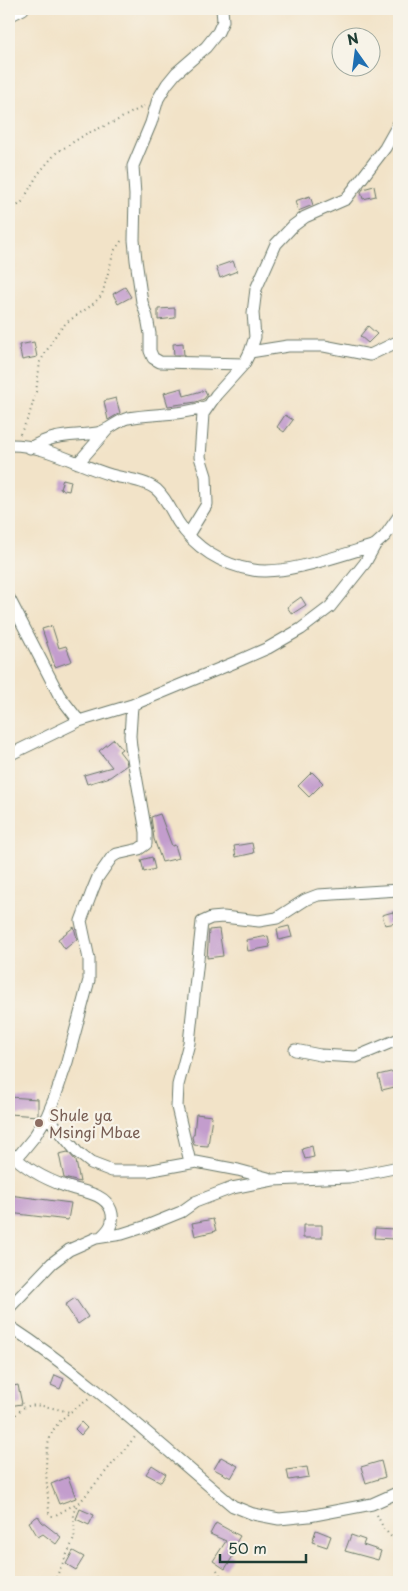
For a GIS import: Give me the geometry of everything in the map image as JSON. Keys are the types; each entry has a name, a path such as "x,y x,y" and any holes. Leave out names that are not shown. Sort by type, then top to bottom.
{"street":[{"path":"9,16 23,9"},
{"path":"222,9 223,21 218,32 166,84 158,99 151,123 133,166 134,240 142,302 147,317 150,351 153,358 160,362 244,364"},
{"path":"188,535 208,504 206,476 200,451 202,420 208,406 244,364 250,352 255,337 253,313 256,289 276,244 293,226 305,218 346,199 385,148 399,123"},
{"path":"250,352 288,346 324,346 370,355 399,341"},
{"path":"30,448 54,437 95,433 106,430 123,420 142,416 178,414 208,406"},
{"path":"78,463 106,430"},
{"path":"12,445 51,453 110,475 142,482 157,490 188,535 204,552 229,564 253,571 276,570 309,564 375,545"},
{"path":"9,755 79,721 132,705 238,661 268,648 301,629 330,607 365,563 375,545 385,536 399,516"},
{"path":"385,536 399,532"},
{"path":"9,598 59,694 79,721"},
{"path":"101,1237 109,1230 113,1222 113,1216 108,1203 92,1194 64,1186 28,1168 12,1156 34,1137 47,1116 62,1079 89,980 89,959 81,921 93,889 112,857 117,854 140,850 146,844 146,832 130,742 132,705"},
{"path":"190,1162 177,1107 178,1084 189,1043 202,922 211,918 223,917 259,921 277,918 305,900 318,895 399,890"},
{"path":"295,1050 320,1056 356,1057 399,1040"},
{"path":"47,1116 77,1152 91,1163 112,1171 147,1171 190,1162 238,1170 273,1180"},
{"path":"9,1308 52,1262 86,1241 122,1234 144,1227 181,1212 195,1202 232,1188 257,1182 349,1177 399,1166"},
{"path":"9,1326 42,1348 100,1393 233,1506 253,1514 279,1519 309,1516 372,1504 399,1492"}],"path":[{"path":"9,210 22,202 38,174 56,153 86,134 158,99"},
{"path":"12,445 29,416 36,392 40,362 57,333 67,322 92,305 102,295 114,252 134,225"},
{"path":"79,1502 54,1516 51,1516 49,1513 46,1452 54,1427 70,1412 100,1393"},
{"path":"9,1422 28,1406 70,1412"},
{"path":"54,1582 74,1539 74,1513 79,1502 142,1427"},
{"path":"372,1504 384,1530 399,1545"},
{"path":"217,1570 224,1582"}],"building":[{"path":"374,186 376,196 363,199 361,192 363,189"},
{"path":"310,196 313,205 298,211 295,201"},
{"path":"233,261 237,271 220,278 216,267"},
{"path":"125,287 131,297 118,304 113,294"},
{"path":"175,308 175,318 158,320 158,309"},
{"path":"368,326 377,334 368,343 360,336"},
{"path":"34,342 37,357 22,360 19,345"},
{"path":"183,343 184,355 174,355 173,344"},
{"path":"182,388 184,396 205,390 207,395 204,399 196,402 168,406 164,393"},
{"path":"116,398 120,413 108,420 104,401"},
{"path":"285,415 293,420 284,432 277,427"},
{"path":"63,479 71,481 69,491 60,489"},
{"path":"301,597 306,605 292,614 287,607"},
{"path":"52,626 59,648 66,646 72,661 55,667 42,629"},
{"path":"114,739 122,749 119,751 126,760 127,765 110,777 87,784 84,775 112,767 99,751"},
{"path":"312,772 323,783 309,797 298,786"},
{"path":"160,814 172,846 175,845 179,858 162,862 154,839 151,817"},
{"path":"252,843 254,853 236,857 234,846"},
{"path":"152,857 155,869 144,872 141,860"},
{"path":"393,912 396,923 385,925 382,915"},
{"path":"289,926 292,937 279,940 277,929"},
{"path":"74,927 77,939 65,949 58,939"},
{"path":"219,929 223,956 207,958 209,930"},
{"path":"268,936 270,947 248,951 246,940"},
{"path":"399,1070 399,1086 382,1090 378,1075"},
{"path":"9,1097 38,1099 38,1116 9,1114"},
{"path":"196,1114 212,1116 208,1146 194,1145 192,1137"},
{"path":"312,1146 314,1157 305,1159 302,1149"},
{"path":"68,1152 76,1161 80,1182 64,1178 59,1154"},
{"path":"9,1195 71,1203 68,1220 9,1213"},
{"path":"213,1219 216,1231 195,1236 192,1223"},
{"path":"303,1225 322,1225 322,1238 303,1238"},
{"path":"375,1228 394,1229 394,1239 374,1238"},
{"path":"75,1298 88,1317 78,1324 65,1305"},
{"path":"55,1375 64,1379 60,1389 51,1385"},
{"path":"18,1385 22,1404 9,1406 9,1387"},
{"path":"81,1422 87,1428 81,1435 75,1429"},
{"path":"221,1457 238,1466 231,1478 214,1469"},
{"path":"381,1461 385,1477 366,1483 361,1467"},
{"path":"152,1465 166,1474 161,1482 146,1474"},
{"path":"307,1467 309,1477 289,1480 287,1470"},
{"path":"68,1477 76,1498 59,1504 51,1484"},
{"path":"80,1509 94,1515 89,1525 76,1519"},
{"path":"38,1516 42,1522 61,1537 56,1544 43,1534 38,1537 29,1522"},
{"path":"216,1523 240,1536 229,1554 233,1556 225,1569 213,1561 226,1541 210,1534"},
{"path":"316,1530 331,1536 327,1547 312,1542"},
{"path":"351,1535 365,1540 363,1545 381,1551 378,1560 345,1551"},
{"path":"73,1551 84,1557 76,1570 66,1564"}],"place":[{"name":"Shule ya Msingi Mbae","path":"39,1123"}]}
